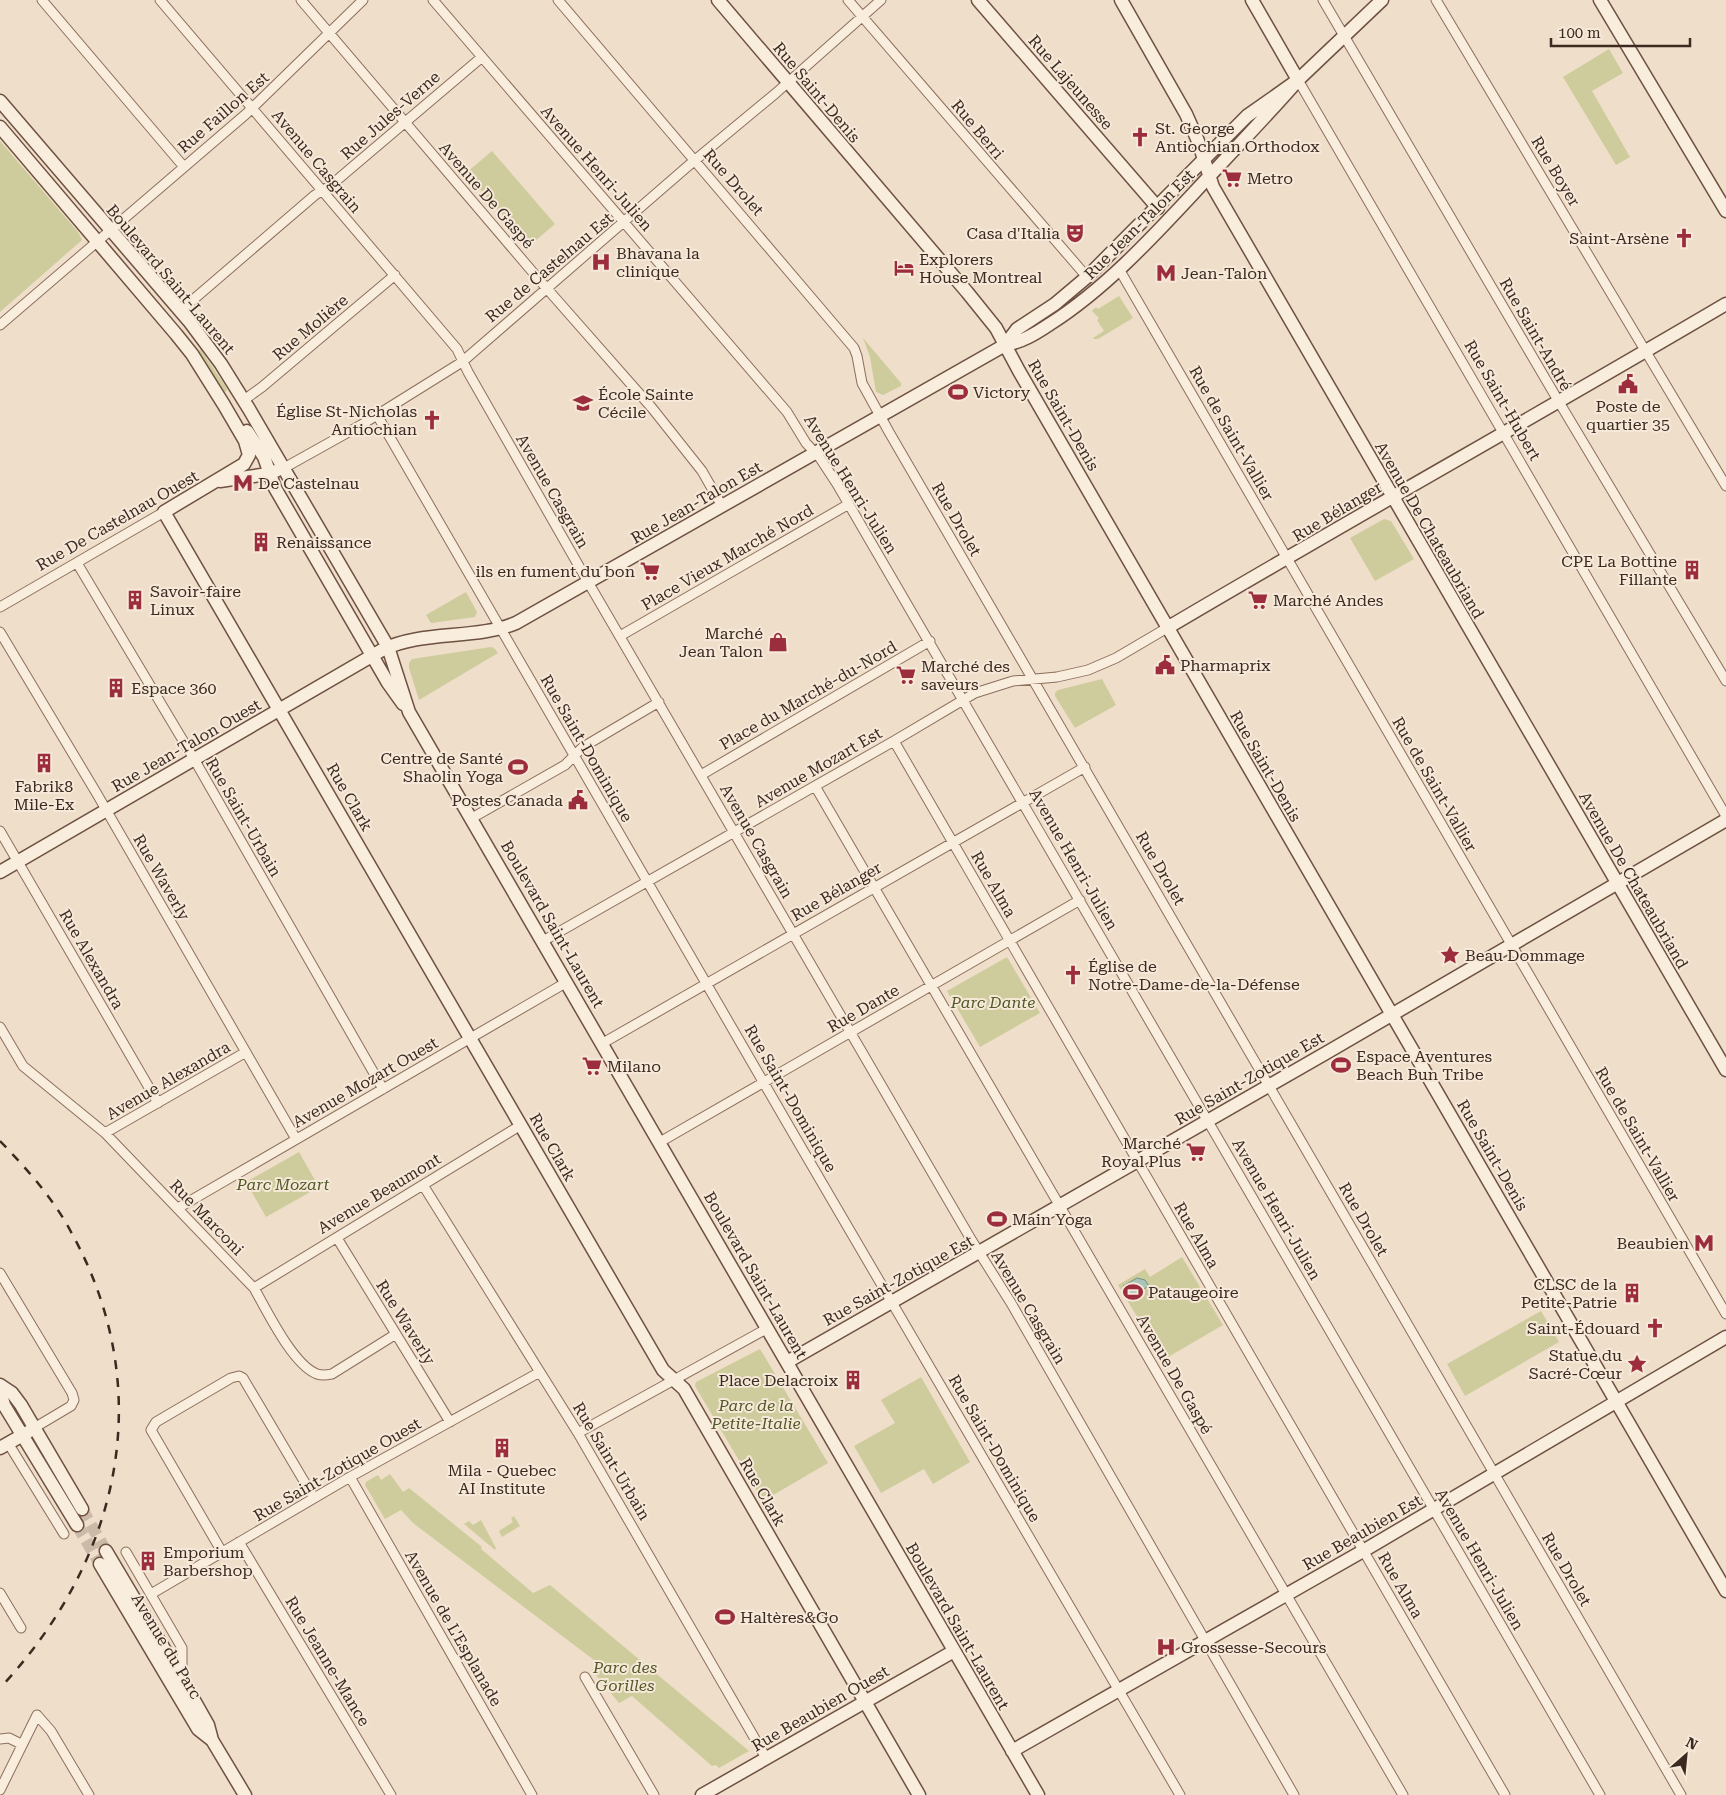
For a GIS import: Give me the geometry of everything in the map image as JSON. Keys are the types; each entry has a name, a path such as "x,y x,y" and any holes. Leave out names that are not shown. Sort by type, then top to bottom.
{"main road":[{"name":"Rue Saint-Denis","path":"718,0 996,328 1167,628 1726,1591"},
{"name":"Rue Lajeunesse","path":"978,0 1158,208"},
{"name":"Avenue De Chateaubriand","path":"1121,0 1182,106 1198,141 1213,187 1267,283 1726,1070"},
{"name":"Rue Saint-Hubert","path":"1252,0 1298,80"},
{"name":"Rue Jean-Talon Est","path":"388,647 401,643 500,628 516,623 1005,345 1019,342 1072,310 1119,268 1257,127 1298,80 1382,0"},
{"path":"1600,0 1726,211"},
{"name":"Rue Jean-Talon Est","path":"1005,345 1014,332 1059,301 1086,277 1158,208 1247,116 1298,80"},
{"name":"Boulevard Saint-Laurent","path":"0,101 180,311 221,364 244,400 388,647 409,712"},
{"name":"Boulevard Saint-Laurent","path":"0,127 176,334 192,354 224,405 245,441 249,455 242,466 215,482"},
{"name":"Rue Bélanger","path":"1167,628 1726,304"},
{"name":"Boulevard Saint-Laurent","path":"224,405 236,415 264,457 275,488 388,683 409,712 472,818 1038,1795"},
{"name":"Rue De Castelnau Ouest","path":"164,512 215,482 270,473 284,468"},
{"name":"Rue Clark","path":"164,512 663,1370 684,1389 918,1795"},
{"name":"Rue Jean-Talon Ouest","path":"0,872 388,647"},
{"name":"Rue Saint-Zotique Est","path":"787,1362 1512,946 1726,820"},
{"name":"Rue Beaubien Est","path":"1012,1751 1434,1510 1726,1337"},
{"path":"0,1385 12,1393 82,1509"},
{"path":"0,1391 4,1405 77,1525"},
{"path":"4,1446 34,1428"},
{"name":"Avenue du Parc","path":"106,1550 182,1679 208,1725 212,1740 245,1795"},
{"name":"Avenue du Parc","path":"100,1564 198,1729 212,1740"},
{"name":"Rue Beaubien Ouest","path":"702,1795 954,1651"}],"street":[{"path":"42,0 184,167"},
{"name":"Avenue Casgrain","path":"160,0 456,349 588,582 979,1253 1020,1320 1294,1795"},
{"name":"Avenue De Gaspé","path":"301,0 658,415 702,471 722,506"},
{"name":"Rue Faillon Est","path":"0,325 252,109 363,0"},
{"name":"Avenue Henri-Julien","path":"433,0 787,412 806,443 838,484 1600,1795"},
{"name":"Rue Drolet","path":"558,0 851,343 857,356 863,385 1681,1795"},
{"name":"Rue Berri","path":"848,0 1086,277"},
{"name":"Rue de Castelnau Est","path":"284,468 452,370 881,0"},
{"name":"Rue Saint-André","path":"1323,0 1559,402 1726,681"},
{"name":"Rue Boyer","path":"1436,0 1726,486"},
{"name":"Rue Jules-Verne","path":"180,311 311,198 330,186 482,57"},
{"name":"Rue Saint-Hubert","path":"1298,80 1726,816"},
{"name":"Rue de Saint-Vallier","path":"1119,268 1726,1314"},
{"name":"Rue Molière","path":"244,400 258,391 395,275"},
{"name":"Rue Saint-Dominique","path":"377,415 1180,1795"},
{"name":"Place Vieux Marché Nord","path":"620,636 849,504"},
{"name":"Rue De Castelnau Ouest","path":"0,607 164,512"},
{"name":"Rue Saint-Urbain","path":"77,563 194,760 383,1089"},
{"name":"Rue Bélanger","path":"1034,679 1063,676 1099,666 1167,628"},
{"name":"Rue Waverly","path":"0,632 296,1139"},
{"name":"Place du Marché-du-Nord","path":"701,774 930,641"},
{"name":"Avenue Mozart Est","path":"543,941 975,693 1001,684 1034,679"},
{"path":"472,818 565,765 583,747 658,702"},
{"name":"Rue Alma","path":"894,741 1505,1795"},
{"name":"Rue Bélanger","path":"603,1043 1085,768"},
{"name":"Avenue De Gaspé","path":"815,786 1403,1795"},
{"name":"Rue Alexandra","path":"0,830 158,1103"},
{"name":"Rue Dante","path":"660,1142 1080,900"},
{"name":"Avenue Mozart Ouest","path":"178,1208 567,982"},
{"name":"Rue Marconi","path":"0,1027 23,1066 105,1133 254,1288 290,1349 297,1358 317,1374 332,1374 396,1334"},
{"name":"Avenue Alexandra","path":"105,1133 246,1052"},
{"name":"Avenue Beaumont","path":"254,1288 522,1125"},
{"name":"Rue Saint-Urbain","path":"423,1185 578,1433 766,1758"},
{"name":"Rue Waverly","path":"337,1238 450,1422"},
{"path":"0,1273 72,1393 74,1400 71,1406 34,1428"},
{"path":"578,1433 768,1328"},
{"name":"Rue Saint-Zotique Ouest","path":"151,1594 350,1477 540,1372"},
{"path":"222,1552 152,1434 152,1427 156,1422 231,1378 239,1376 246,1381 314,1498"},
{"path":"4,1446 64,1534"},
{"name":"Avenue de L'Esplanade","path":"350,1477 532,1795"},
{"name":"Rue Jeanne-Mance","path":"239,1542 391,1795"},
{"name":"Avenue du Parc","path":"126,1552 182,1648 184,1654 182,1679"},
{"path":"0,1593 20,1628"},
{"path":"585,1677 654,1795"},
{"path":"0,1790 21,1744 37,1715 51,1731 89,1795"},
{"path":"0,1739 9,1738 21,1744"}],"green space":[{"path":"1609,49 1623,73 1592,91 1630,157 1616,165 1563,77"},
{"path":"0,141 78,232 82,240 0,312"},
{"path":"492,151 555,224 529,246 466,173"},
{"path":"1119,296 1133,318 1098,339 1094,339 1104,331 1097,320 1099,318 1092,311 1096,307 1098,309"},
{"path":"863,338 901,383 901,386 883,395 876,392 870,357"},
{"path":"201,350 226,387 227,390 225,392 222,391 198,352"},
{"path":"1384,519 1391,521 1414,559 1375,581 1350,538"},
{"path":"466,592 477,612 475,617 431,623 426,615"},
{"path":"491,647 498,653 419,700 409,668 409,663 412,659"},
{"path":"1102,679 1116,705 1075,728 1055,693 1058,690"},
{"name":"Parc Dante","path":"1007,957 1040,1013 980,1047 947,991"},
{"name":"Parc Mozart","path":"299,1152 319,1187 266,1217 246,1182"},
{"path":"1182,1257 1223,1325 1163,1360 1118,1285 1145,1269 1150,1277"},
{"path":"1541,1311 1559,1342 1465,1396 1447,1364"},
{"name":"Parc de la Petite-Italie","path":"760,1349 828,1463 763,1501 695,1386 696,1382"},
{"path":"921,1377 970,1462 933,1484 924,1469 881,1493 854,1446 895,1423 881,1400"},
{"name":"Parc des Gorilles","path":"390,1474 403,1492 409,1488 482,1547 481,1549 533,1593 550,1585 749,1751 719,1768 716,1765 712,1766 632,1696 619,1703 592,1670 598,1663 413,1523 401,1510 385,1519 365,1485 366,1482 378,1475 381,1480"},
{"path":"514,1516 520,1526 502,1537 499,1531 513,1522 511,1518"},
{"path":"481,1520 496,1548 495,1550 464,1524 469,1521 473,1525"}],"shaded area":[{"name":"Pataugeoire","path":"1137,1278 1145,1280 1149,1286 1130,1297 1123,1286"}],"tunnel":[{"path":"82,1509 106,1551"},
{"path":"77,1525 100,1564"}],"railway":[{"path":"0,1141 38,1183 63,1218 98,1290 114,1350 119,1411 114,1470 99,1528 74,1584 41,1638 0,1688"}],"place":[{"name":"St. George Antiochian Orthodox","path":"1140,137"},
{"name":"Metro","path":"1232,178"},
{"name":"Casa d'Italia","path":"1075,233"},
{"name":"Saint-Arsène","path":"1684,238"},
{"name":"Bhavana la clinique","path":"601,262"},
{"name":"Explorers House Montreal","path":"904,268"},
{"name":"Jean-Talon","path":"1166,273"},
{"name":"Poste de quartier 35","path":"1628,384"},
{"name":"Victory","path":"958,392"},
{"name":"École Sainte Cécile","path":"583,403"},
{"name":"Église St-Nicholas Antiochian","path":"432,420"},
{"name":"De Castelnau","path":"243,483"},
{"name":"Renaissance","path":"261,542"},
{"name":"CPE La Bottine Fillante","path":"1692,570"},
{"name":"ils en fument du bon","path":"650,571"},
{"name":"Savoir-faire Linux","path":"135,600"},
{"name":"Marché Andes","path":"1258,600"},
{"name":"Marché Jean Talon","path":"778,642"},
{"name":"Pharmaprix","path":"1165,665"},
{"name":"Marché des saveurs","path":"906,675"},
{"name":"Espace 360","path":"116,688"},
{"name":"Fabrik8 Mile-Ex","path":"44,763"},
{"name":"Centre de Santé Shaolin Yoga","path":"518,767"},
{"name":"Postes Canada","path":"578,800"},
{"name":"Beau Dommage","path":"1450,955"},
{"name":"Église de Notre-Dame-de-la-Défense","path":"1073,975"},
{"name":"Espace Aventures Beach Bun Tribe","path":"1341,1065"},
{"name":"Milano","path":"592,1066"},
{"name":"Marché Royal Plus","path":"1196,1152"},
{"name":"Main Yoga","path":"997,1219"},
{"name":"Beaubien","path":"1704,1243"},
{"name":"Pataugeoire","path":"1133,1292"},
{"name":"CLSC de la Petite-Patrie","path":"1632,1293"},
{"name":"Saint-Édouard","path":"1655,1328"},
{"name":"Statue du Sacré-Cœur","path":"1637,1364"},
{"name":"Place Delacroix","path":"853,1380"},
{"name":"Mila - Quebec AI Institute","path":"502,1448"},
{"name":"Emporium Barbershop","path":"148,1561"},
{"name":"Haltères&Go","path":"725,1617"},
{"name":"Grossesse-Secours","path":"1166,1647"}]}
